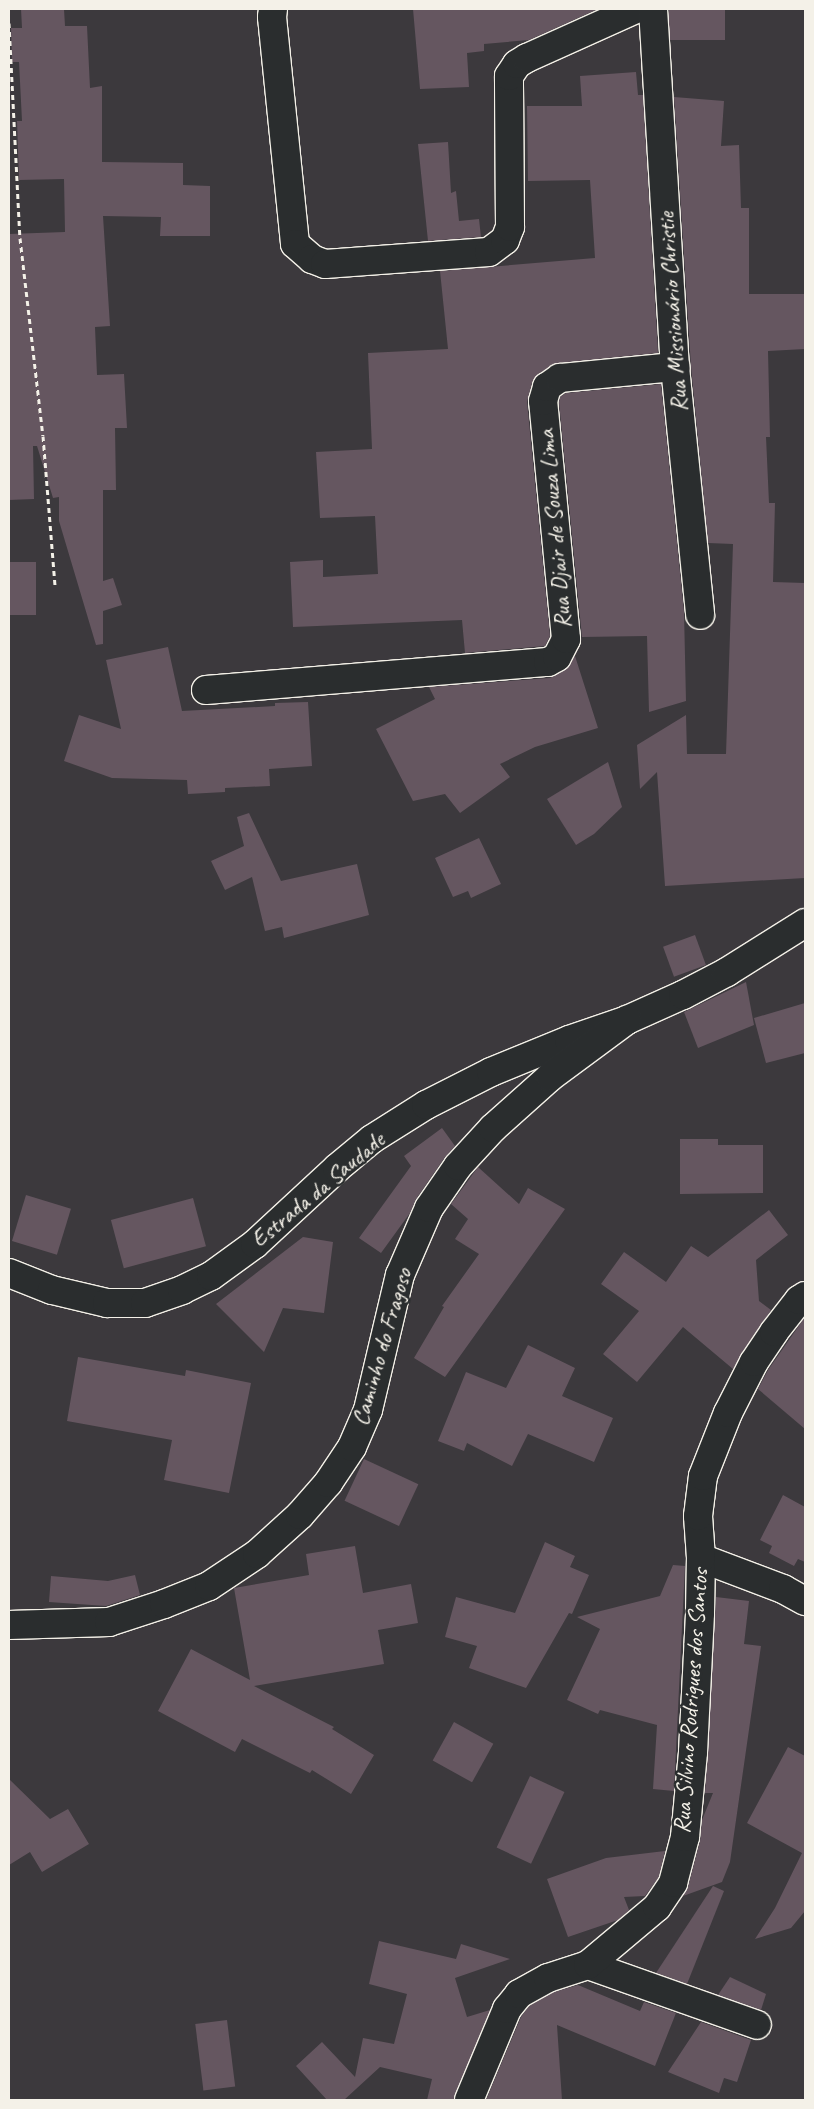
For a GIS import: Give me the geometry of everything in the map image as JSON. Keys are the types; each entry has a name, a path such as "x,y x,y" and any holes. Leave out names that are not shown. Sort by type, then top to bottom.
{"street":[{"path":"273,9 272,17 295,244 312,259 325,264 490,252 505,240 510,227 509,76 517,64 527,58 636,9"},
{"name":"Rua Missionário Christie","path":"653,9 675,367 700,615"},
{"name":"Rua Djair de Souza Lima","path":"206,690 548,662 557,657 566,639 543,401 547,387 560,378 675,367"},
{"name":"Estrada da Saudade","path":"9,1273 52,1290 107,1303 145,1303 166,1297 211,1276 255,1244 336,1168 372,1139 426,1105 491,1072 569,1040 627,1020 727,972 805,923"},
{"name":"Caminho do Fragoso","path":"9,1625 109,1622 164,1604 209,1586 257,1554 300,1515 328,1483 352,1447 368,1410 400,1275 429,1208 458,1166 493,1128 550,1078 627,1020"},
{"name":"Rua Silvino Rodrigues dos Santos","path":"469,2100 506,2009 519,1994 548,1978 588,1965 657,1906 672,1883 685,1837 688,1817 696,1699 701,1558 698,1516 703,1476 728,1413 754,1362 774,1332 799,1300 805,1296"},
{"path":"701,1558 783,1589 805,1601"},
{"path":"588,1965 757,2025"}],"path":[{"path":"9,23 20,238 44,436 55,586"}],"building":[{"path":"21,9 64,9 65,26 87,26 90,88 102,86 102,162 183,163 183,185 210,186 210,236 160,236 161,217 103,216 110,326 95,327 97,375 124,374 127,428 115,428 116,490 103,490 103,581 113,578 122,605 103,611 103,644 96,645 59,521 59,497 53,498 37,446 33,446 34,499 9,500 9,234 65,232 64,179 19,180 17,121 22,121 19,62 12,62 11,28 22,28"},
{"path":"413,9 598,9 529,40 484,44 484,51 467,53 469,87 420,89"},
{"path":"669,9 725,9 725,40 669,40"},
{"path":"636,72 638,95 643,95 658,353 558,363 538,374 532,383 527,402 550,636 545,646 465,653 462,620 293,627 290,562 323,560 323,577 378,574 375,516 320,518 316,452 372,449 368,353 448,349 440,271 595,258 590,180 528,181 527,106 582,106 580,76"},
{"path":"674,97 724,101 721,146 739,145 741,208 749,208 749,294 805,294 805,349 768,351 770,437 766,437 769,503 775,503 773,582 805,583 805,878 665,886 657,772 640,789 637,745 686,715 687,754 726,754 733,544 708,543 691,366"},
{"path":"448,142 451,193 456,191 459,221 479,219 481,237 428,241 418,144"},
{"path":"661,384 684,612 686,701 649,712 647,636 582,637 559,402 560,397 566,393"},
{"path":"9,562 36,562 36,615 9,615"},
{"path":"168,647 182,711 275,706 275,703 308,702 312,766 269,769 270,786 225,788 225,792 188,794 187,780 112,778 64,761 79,715 121,729 106,660"},
{"path":"575,656 598,728 535,747 500,764 510,777 460,813 445,794 413,801 376,729 435,699 429,687 550,678 565,670"},
{"path":"608,762 622,807 594,834 576,845 547,799"},
{"path":"249,813 281,881 357,864 369,915 284,938 282,927 265,931 252,877 225,890 211,861 244,846 237,817"},
{"path":"479,838 501,884 471,898 468,891 453,897 435,858"},
{"path":"695,935 706,965 674,977 663,947"},
{"path":"746,982 754,1025 698,1048 684,1012"},
{"path":"805,1003 805,1053 766,1063 754,1018"},
{"path":"442,1128 455,1146 445,1157 416,1199 410,1213 381,1253 359,1238 411,1166 404,1156"},
{"path":"680,1139 718,1139 718,1145 763,1145 763,1193 680,1194"},
{"path":"478,1167 519,1204 528,1188 565,1209 445,1377 414,1358 444,1307 442,1306 479,1254 455,1239 468,1219 451,1204"},
{"path":"26,1195 71,1209 57,1255 12,1241"},
{"path":"193,1198 206,1246 124,1268 111,1220"},
{"path":"769,1210 788,1235 756,1260 759,1301 771,1310 733,1369 683,1327 637,1382 603,1354 639,1311 601,1284 624,1252 666,1282 691,1246 708,1257"},
{"path":"303,1237 333,1242 324,1313 283,1308 264,1352 216,1304"},
{"path":"805,1317 805,1429 758,1389 768,1370"},
{"path":"528,1345 575,1368 562,1396 613,1418 594,1462 528,1434 512,1466 467,1443 464,1451 438,1441 466,1372 506,1388"},
{"path":"78,1357 185,1376 186,1370 251,1383 229,1493 164,1480 172,1440 67,1421"},
{"path":"364,1459 418,1484 399,1526 345,1501"},
{"path":"783,1495 805,1507 805,1562 798,1559 794,1566 769,1553 772,1546 760,1540"},
{"path":"545,1542 575,1556 570,1567 589,1575 572,1614 569,1613 526,1688 469,1668 477,1646 445,1637 456,1597 515,1613"},
{"path":"355,1546 363,1593 411,1584 418,1623 378,1630 384,1664 254,1686 334,1727 332,1729 374,1755 351,1794 312,1770 310,1773 242,1739 235,1752 158,1711 191,1649 250,1680 234,1588 309,1575 306,1554"},
{"path":"673,1565 685,1566 674,1791 653,1789 657,1725 600,1710 598,1714 567,1700 600,1629 577,1617 660,1596"},
{"path":"135,1575 140,1595 106,1606 49,1602 51,1576 108,1581"},
{"path":"716,1597 749,1601 744,1644 761,1646 730,1862 722,1882 683,1896 688,1887 700,1841 702,1820 713,1793 705,1793"},
{"path":"454,1722 493,1744 472,1782 433,1760"},
{"path":"788,1747 805,1756 805,1911 791,1928 755,1939 775,1908 802,1853 747,1823"},
{"path":"530,1776 564,1792 531,1864 497,1848"},
{"path":"9,1779 50,1819 68,1809 89,1844 42,1872 30,1852 9,1865"},
{"path":"665,1851 659,1877 645,1896 624,1897 629,1910 618,1920 568,1937 547,1879 606,1858"},
{"path":"713,1886 724,1891 687,1984 656,1973"},
{"path":"379,1941 456,1959 461,1944 510,1959 455,1978 467,2017 490,2010 454,2100 427,2100 432,2079 380,2067 344,2100 327,2100 296,2066 322,2042 355,2077 363,2038 394,2044 407,1994 369,1984"},
{"path":"730,1977 766,1994 761,2010 718,1995"},
{"path":"578,1985 640,2011 644,2002 676,2013 655,2066 557,2025 562,2100 486,2100 521,2017 529,2006 554,1992"},
{"path":"227,2020 235,2087 203,2090 195,2024"},
{"path":"701,2022 751,2040 737,2082 724,2078 719,2093 668,2072"}]}
